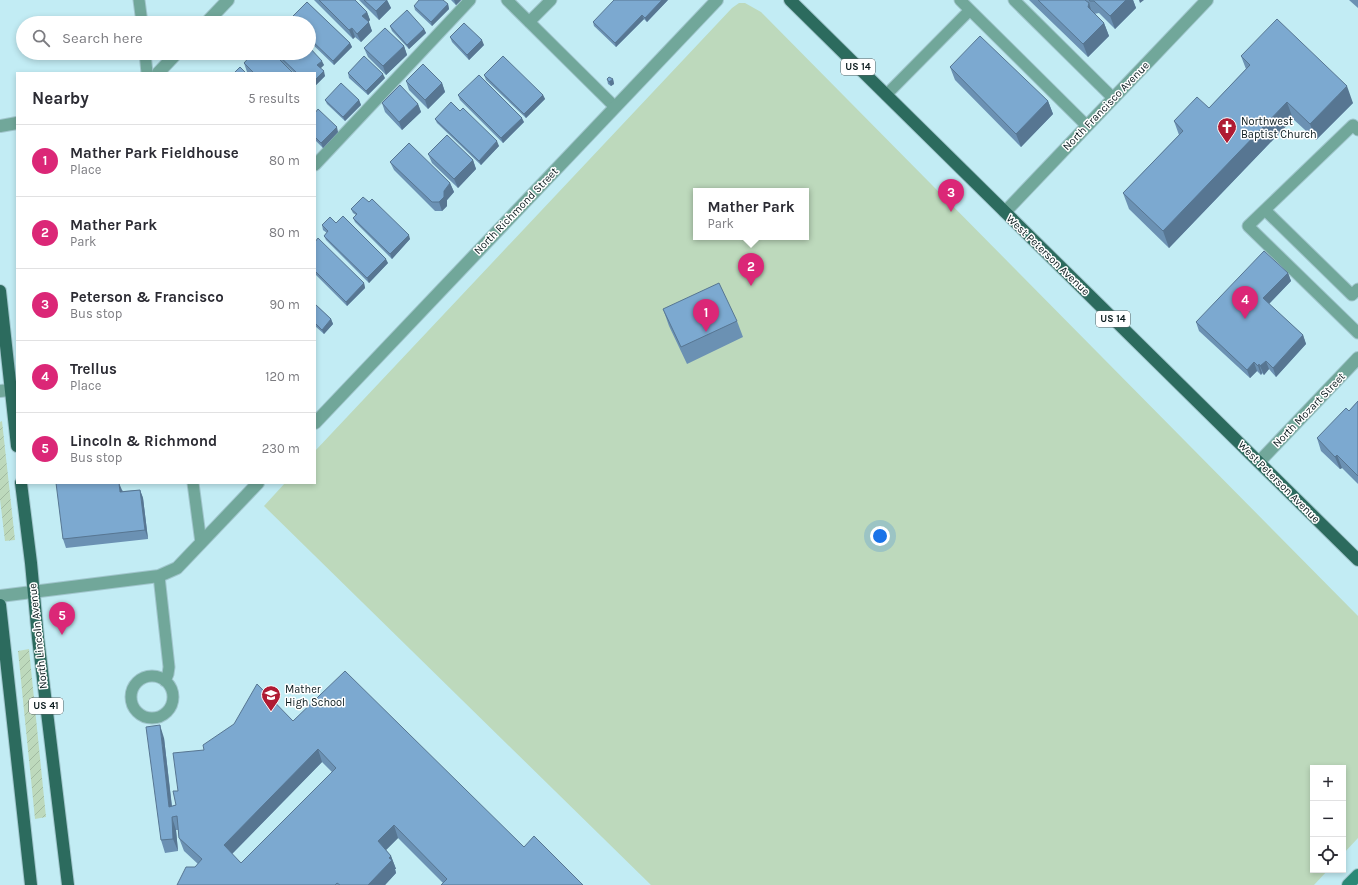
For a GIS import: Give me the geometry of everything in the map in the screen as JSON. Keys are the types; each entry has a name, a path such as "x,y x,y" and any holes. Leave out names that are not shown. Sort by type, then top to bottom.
{"main road":[{"name":"West Peterson Avenue","path":"790,0 1358,560"},
{"path":"0,291 5,391 16,441"},
{"name":"North Lincoln Avenue","path":"21,484 68,885"},
{"path":"0,605 31,885"},
{"path":"1348,885 1358,875"}],"street":[{"path":"213,16 228,0"},
{"name":"North Richmond Street","path":"316,422 717,0"},
{"name":"North Francisco Avenue","path":"1005,212 1207,0"},
{"path":"159,72 170,60"},
{"path":"0,126 16,123"},
{"name":"North Mozart Street","path":"1260,462 1358,358"},
{"path":"0,596 159,576 177,568 257,484"}],"lane":[{"path":"139,0 141,16"},
{"path":"316,164 470,0"},
{"path":"507,0 616,106"},
{"path":"529,22 551,0"},
{"path":"960,0 1087,126"},
{"path":"1014,0 1113,98"},
{"path":"886,95 970,10"},
{"path":"146,60 147,72"},
{"path":"1358,130 1353,125 1248,226 1358,333"},
{"path":"1266,210 1352,295 1358,289"},
{"path":"193,484 201,543"},
{"path":"159,576 169,667 165,681"}],"green space":[{"path":"739,3 745,3 761,12 1358,616 1358,838 1346,851 1346,765 1310,765 1310,873 1325,873 1314,885 651,885 264,506 284,484 316,484 316,450 732,8"},
{"path":"2,421 15,540 5,541 0,499 0,422"},
{"path":"29,649 46,817 35,819 18,651"}],"building":[{"path":"319,0 355,0 367,12 362,16 369,22 357,34 352,28 349,30"},
{"path":"364,0 387,0 376,11"},
{"path":"419,0 443,0 448,4 431,22 414,6"},
{"path":"614,0 662,0 645,18 642,15 615,43 593,22"},
{"path":"1038,0 1085,0 1089,3 1088,7 1104,23 1083,44"},
{"path":"1089,0 1126,0 1110,16 1094,1"},
{"path":"307,2 350,43 333,61 316,45 316,16 293,16"},
{"path":"407,10 424,29 407,45 390,26"},
{"name":"Northwest Baptist Church","path":"1277,19 1347,86 1310,124 1287,102 1163,231 1123,193 1183,131 1174,121 1197,97 1209,108 1250,65 1241,56"},
{"path":"464,23 482,40 467,55 450,37"},
{"path":"385,28 404,46 383,66 364,48"},
{"path":"980,36 1048,101 1016,134 950,67"},
{"path":"316,55 322,61 317,65 324,71 316,79 316,72 296,72 283,60 316,60"},
{"path":"364,56 383,74 366,91 348,73"},
{"path":"503,56 543,95 524,114 484,75"},
{"path":"247,60 280,60 292,72 253,72 244,63"},
{"path":"423,64 442,83 425,100 406,81"},
{"path":"240,67 245,72 235,72"},
{"path":"479,75 522,118 501,138 458,95"},
{"path":"609,77 613,79 609,82 607,79"},
{"path":"341,83 359,100 343,117 325,100"},
{"path":"400,85 418,104 399,122 382,103"},
{"path":"451,102 460,111 463,108 497,141 479,161 435,119"},
{"path":"318,109 337,127 321,143 316,138 316,112"},
{"path":"447,135 473,160 454,179 428,154"},
{"path":"409,143 450,183 444,191 444,197 439,202 432,202 390,162"},
{"path":"363,197 369,202 372,199 409,235 390,254 353,218 357,214 351,209"},
{"path":"343,216 386,259 367,278 324,236 328,231 322,225 330,217 336,223"},
{"path":"318,238 364,283 346,302 316,272 316,241"},
{"path":"1264,251 1288,273 1263,298 1303,335 1273,368 1266,361 1260,366 1254,362 1247,370 1196,322"},
{"path":"719,283 737,321 681,347 663,309"},
{"path":"316,305 331,319 322,330 316,324"},
{"path":"1358,401 1358,476 1337,455 1335,457 1317,438 1346,408 1349,411"},
{"path":"56,484 119,484 120,492 140,490 145,530 63,539"},
{"path":"345,671 524,847 534,836 583,885 441,885 447,879 394,825 378,841 391,856 389,858 392,860 368,885 340,885 337,883 335,885 177,885 186,867 195,867 202,859 179,838 177,816 172,817 173,839 161,840 146,727 160,725 169,807 176,805 173,791 178,791 173,753 204,750 203,745 234,724 257,684 293,721","holes":["318,749 336,768 241,863 224,845"]}],"place":[{"name":"Northwest Baptist Church","path":"1227,144"},
{"name":"Peterson & Francisco","path":"951,212"},
{"name":"Mather Park","path":"751,286"},
{"name":"Trellus","path":"1245,319"},
{"name":"Mather Park Fieldhouse","path":"706,332"},
{"name":"Lincoln & Richmond","path":"62,635"},
{"name":"Mather High School","path":"271,712"}]}
